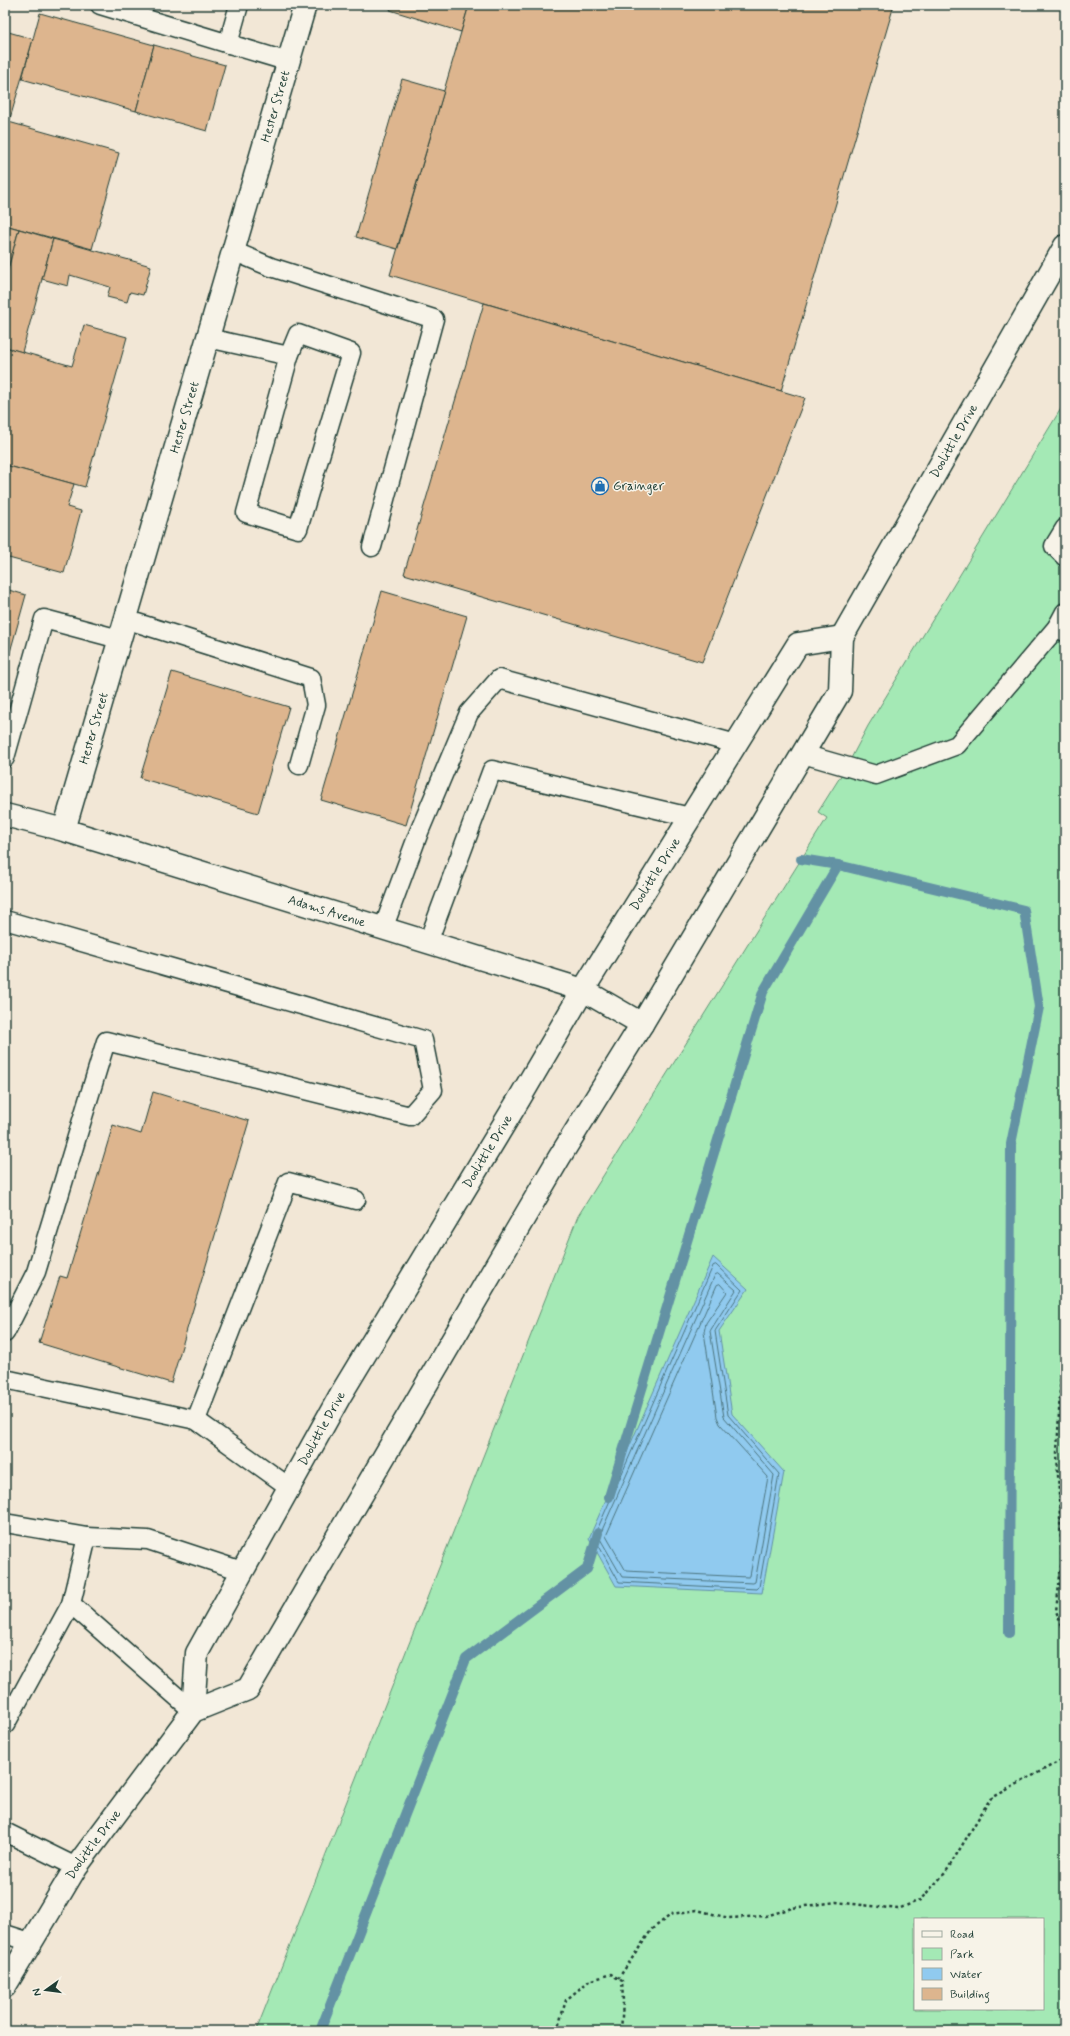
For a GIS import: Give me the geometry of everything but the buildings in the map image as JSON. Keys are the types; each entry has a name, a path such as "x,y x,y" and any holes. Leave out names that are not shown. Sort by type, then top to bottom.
{"main road":[{"name":"Hester Street","path":"64,830 305,5"},
{"name":"Doolittle Drive","path":"5,1986 76,1867 193,1711 248,1689 559,1158 642,1024 840,691 842,637 1065,246"},
{"name":"Doolittle Drive","path":"193,1711 197,1653 341,1394 518,1101 583,990 798,644 842,637"},
{"name":"Adams Avenue","path":"5,815 64,830 583,990 642,1024"}],"lane":[{"path":"100,5 289,62"},
{"path":"228,44 239,5"},
{"path":"233,251 271,267 434,319 372,547"},
{"path":"298,334 351,352 298,529 246,513 289,356 298,334"},
{"path":"208,338 289,356"},
{"path":"1065,528 1054,546 1065,557"},
{"path":"5,758 44,619 122,629 311,678 316,705 299,765"},
{"path":"803,754 876,775 957,745 1062,624"},
{"path":"383,929 419,832 469,713 499,679 736,744"},
{"path":"428,942 492,770 690,817"},
{"path":"5,920 423,1040 433,1090 410,1116 106,1041 36,1272 5,1333"},
{"path":"196,1420 288,1182 356,1200"},
{"path":"5,1379 196,1420 289,1487"},
{"path":"5,1523 87,1538 148,1540 242,1571"},
{"path":"5,1725 71,1604 87,1538"},
{"path":"71,1604 193,1711"},
{"path":"5,1832 76,1867"},
{"path":"5,1934 30,1942"}],"path":[{"path":"1065,1162 1062,1168 1065,1232"},
{"path":"1065,1289 1057,1453 1062,1559 1056,1611 1065,1634"},
{"path":"618,1979 652,1929 672,1914 697,1910 728,1918 766,1916 792,1908 836,1902 898,1909 920,1900 946,1872 990,1799 1065,1758"},
{"path":"557,2031 566,2000 589,1981 611,1974 622,1981 623,2002 621,2031"}],"green space":[{"path":"1065,402 1065,2031 256,2031 578,1216 827,818 818,812 847,766 868,726"}],"water":[{"path":"713,1257 748,1289 719,1331 732,1414 784,1472 762,1593 616,1586 589,1538"}],"waterway":[{"path":"801,859 838,865"},
{"path":"609,1497 763,992 838,865 1024,910 1039,1007 1011,1144 1009,1633"},
{"path":"320,2031 466,1659 587,1569 598,1533"}],"place":[{"name":"Grainger","path":"600,486"}]}
